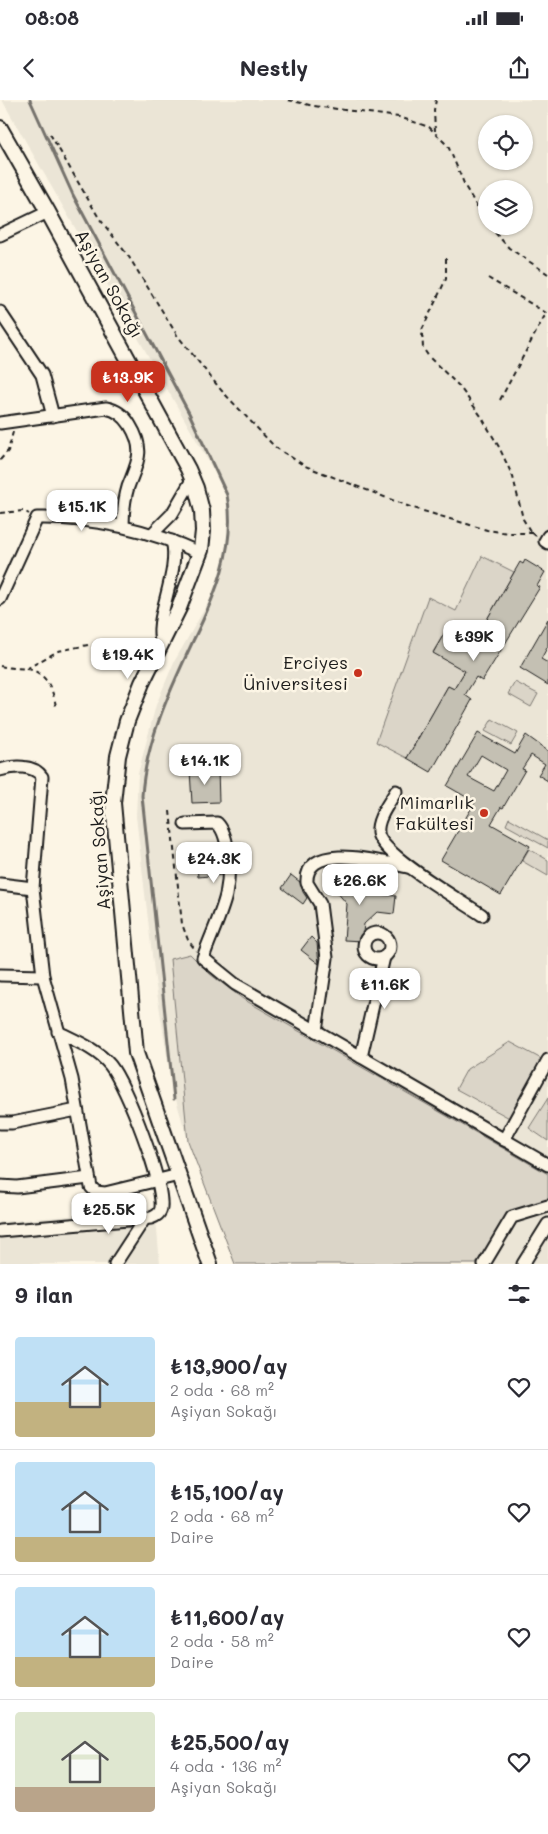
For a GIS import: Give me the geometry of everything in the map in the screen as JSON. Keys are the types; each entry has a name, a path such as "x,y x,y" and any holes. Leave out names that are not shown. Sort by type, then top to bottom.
{"street":[{"name":"Aşiyan Sokağı","path":"0,128 193,478 202,511 203,531 200,553 182,599 127,721 116,764 113,803 136,1053 210,1264"},
{"path":"0,235 48,212"},
{"path":"0,312 42,375 53,416"},
{"path":"0,423 106,408 120,413 129,423 136,436 139,456 136,472 125,497 123,526"},
{"path":"152,534 172,514 193,478"},
{"path":"0,600 37,518 80,519 123,526 172,541 200,553"},
{"path":"548,536 545,541 548,543"},
{"path":"162,643 159,630 175,560 172,541"},
{"path":"0,770 12,767 27,768 38,772 42,776 33,888 43,976 72,1079 89,1178 93,1190 102,1193 179,1175"},
{"path":"396,791 379,822 378,835 382,842 408,866 482,915"},
{"path":"185,824 217,823 224,835 228,853 226,895 203,958 235,984 548,1165"},
{"path":"316,1031 327,958 320,904 307,883 310,869 320,860 332,856 408,866"},
{"path":"0,884 33,888"},
{"path":"361,1057 384,957"},
{"path":"0,975 43,976"},
{"path":"0,1231 145,1218 156,1216 160,1210 157,1180 137,1124 114,1070 100,1055 58,1032"},
{"path":"504,1140 548,1060"},
{"path":"0,1123 12,1123 77,1110"},
{"path":"0,1186 17,1187 89,1178"},
{"path":"484,1264 512,1218 548,1206"},
{"path":"115,1264 145,1218"},
{"path":"522,1264 548,1224"}],"path":[{"path":"288,100 314,106 399,117 422,124 435,131 451,150 469,194 478,209"},
{"path":"435,131 434,110 436,100"},
{"path":"50,134 99,218 129,257 177,336 221,390 275,447 305,466 410,507 487,530 509,533 533,533 523,519 512,477 491,432 471,401 429,357 423,348 422,330 446,278 446,258"},
{"path":"497,235 509,248 548,274"},
{"path":"488,278 548,314 544,317 500,400"},
{"path":"0,460 8,451 16,421"},
{"path":"0,513 24,511 37,518"},
{"path":"26,668 58,652 88,644"},
{"path":"0,666 26,668 36,672 46,680 53,692 56,707"},
{"path":"170,811 182,924 188,940 203,958"}],"shaded area":[{"name":"Erciyes Üniversitesi","path":"2,100 548,100 548,1264 235,1264 188,1141 172,1086 155,980 136,816 138,774 156,705 174,662 216,589 225,562 231,528 229,502 226,492"},
{"path":"482,556 514,572 474,642 448,627 433,652 465,671 454,689 448,686 407,758 376,742 428,597 456,611"},
{"path":"515,682 538,694 531,707 508,694"},
{"path":"492,719 518,733 511,745 485,731"},
{"path":"509,818 548,840 548,848 506,825"},
{"path":"529,849 548,860 548,876 522,861"},
{"path":"190,954 210,974 243,999 548,1174 548,1200 503,1219 478,1264 235,1264 188,1141 170,959"},
{"path":"510,1042 547,1062 515,1121 456,1089 467,1069"},
{"path":"548,1098 548,1141 529,1128"},
{"path":"155,1208 160,1264 0,1264 0,1222"}],"building":[{"path":"525,560 545,572 537,586 540,587 482,681 476,677 465,695 472,700 431,772 407,758 448,686 454,689 465,671 433,653 448,627 474,642 520,562 523,564"},
{"path":"548,619 548,646 541,659 548,663 548,685 520,668"},
{"name":"Mimarlık Fakültesi","path":"478,733 515,754 526,735 548,751 548,781 538,775 545,764 531,755 522,769 525,770 503,808 501,807 491,824 530,846 501,895 441,860 475,802 447,786","holes":["481,755 506,770 494,791 468,777"]},
{"path":"218,769 219,802 192,803 190,770"},
{"path":"219,844 221,875 198,877 195,847"},
{"path":"344,872 360,892 396,896 394,914 377,912 364,924 362,941 344,940 347,904 330,884"},
{"path":"291,875 300,882 307,898 303,904 282,888"},
{"path":"311,937 317,943 319,964 301,950"}],"waterway":[{"path":"30,100 73,195 189,413 227,495 229,533 222,570 209,606 160,716 148,756 142,796 174,1099"}],"place":[{"name":"Erciyes Üniversitesi","path":"358,673"},
{"name":"Mimarlık Fakültesi","path":"484,813"}]}
